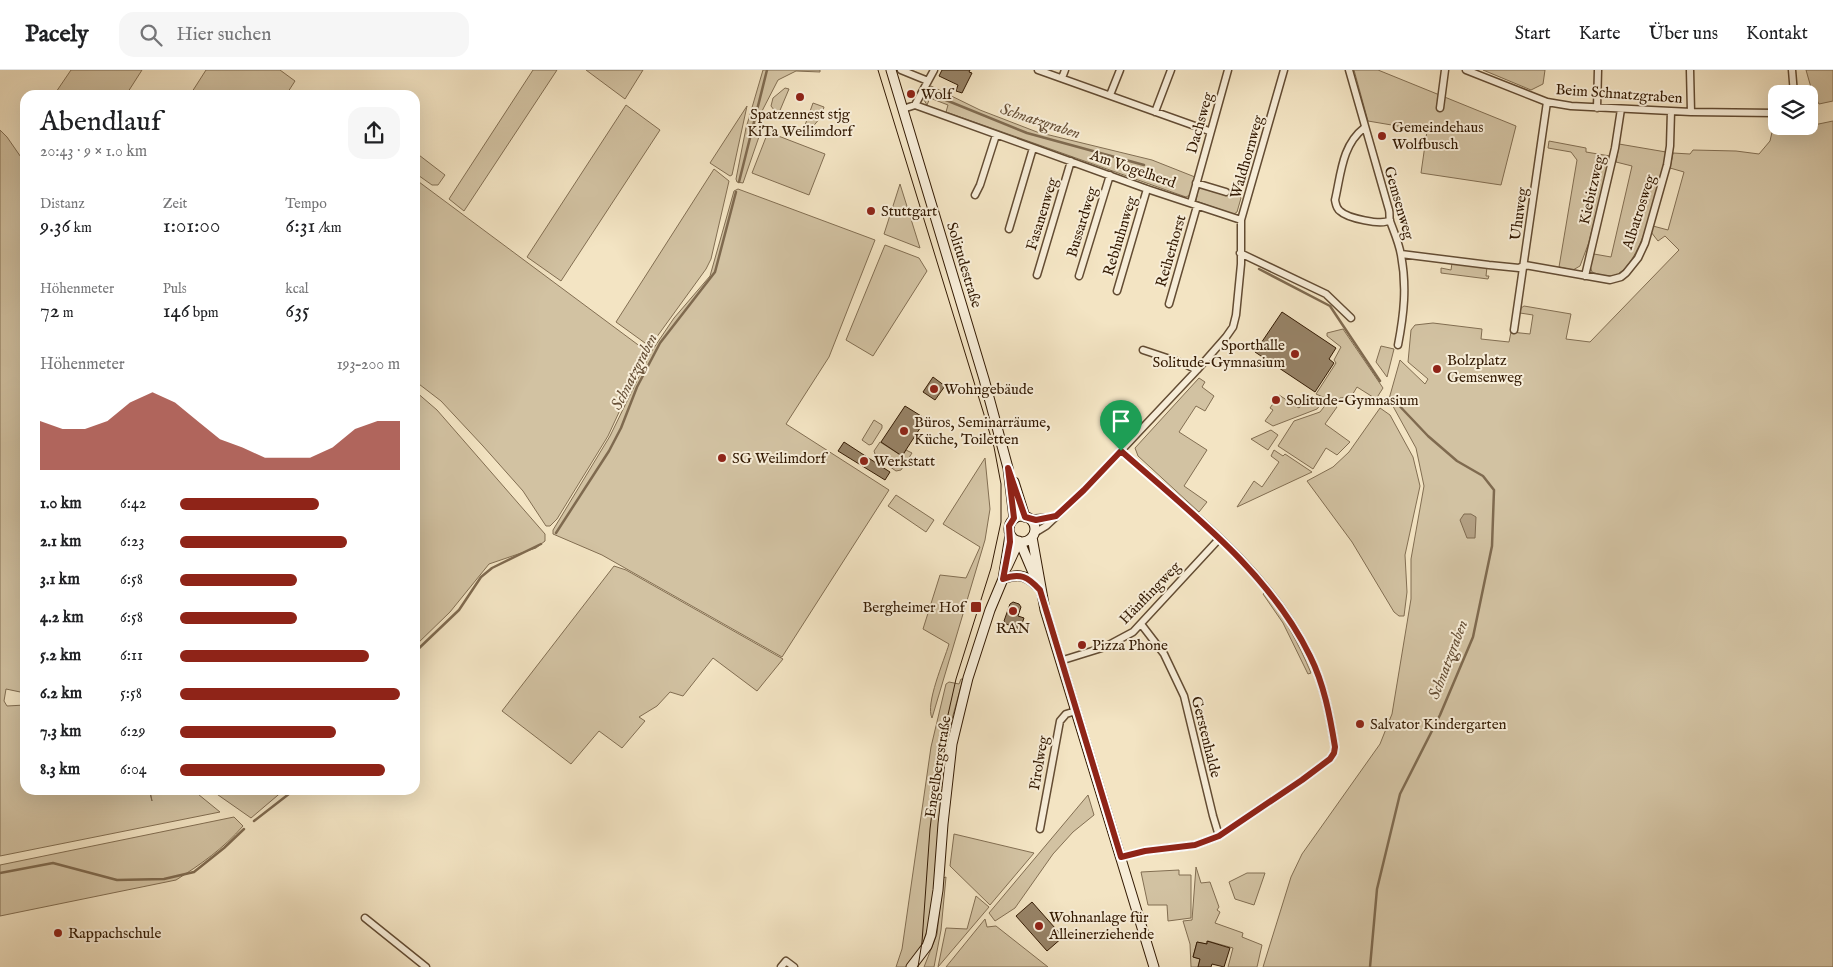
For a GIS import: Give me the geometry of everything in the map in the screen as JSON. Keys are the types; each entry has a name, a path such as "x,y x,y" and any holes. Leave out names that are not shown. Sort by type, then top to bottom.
{"main road":[{"name":"Solitudestraße","path":"890,70 981,366 1008,468 1027,518"},
{"name":"Solitudestraße","path":"1008,468 1014,518"},
{"path":"1040,587 1032,573 1020,541 1010,535 1009,526 1014,518 1027,518 1034,526 1032,536 1040,587 1060,660 1154,967"},
{"name":"Engelbergstraße","path":"1004,576 1010,535"},
{"path":"1020,541 1032,536"},
{"name":"Engelbergstraße","path":"911,967 927,946 931,935 938,890 942,824 952,744 968,678 990,610 1020,541"},
{"path":"1004,576 1024,576 1040,587"}],"street":[{"path":"901,70 928,81"},
{"path":"903,109 915,105 934,70"},
{"path":"1038,70 1209,131"},
{"path":"1062,78 1065,70"},
{"path":"1110,95 1120,70"},
{"path":"1155,112 1171,70"},
{"name":"Dachsweg","path":"1194,204 1196,183 1209,131 1228,70"},
{"name":"Waldhornweg","path":"1032,536 1046,526 1053,517 1084,490 1197,370 1233,327 1236,315 1242,220 1284,70"},
{"name":"Gemsenweg","path":"1349,70 1401,254 1405,292 1403,321 1398,345"},
{"path":"1440,108 1445,70"},
{"name":"Beim Schnatzgraben","path":"1466,70 1547,102 1571,106 1691,112 1768,113"},
{"path":"1597,108 1598,70"},
{"path":"1690,70 1691,112"},
{"path":"1792,70 1793,85"},
{"name":"Uhuweg","path":"1514,330 1525,265 1547,102"},
{"name":"Am Vogelherd","path":"915,105 1110,174 1147,189 1242,220"},
{"name":"Kiebitzweg","path":"1585,276 1615,148 1621,109"},
{"name":"Albatrosweg","path":"1401,254 1519,268 1525,265 1613,280 1626,273 1638,258 1645,243 1667,165 1670,146 1671,111"},
{"path":"1364,128 1355,135 1347,149 1335,200 1336,206 1345,214 1378,224 1386,224 1390,220"},
{"path":"975,195 980,186 996,135"},
{"path":"1009,229 1033,148"},
{"name":"Fasanenweg","path":"1037,275 1071,161"},
{"name":"Bussardweg","path":"1079,276 1110,174"},
{"path":"1196,183 1226,192"},
{"name":"Rebhuhnweg","path":"1117,290 1147,189"},
{"name":"Reiherhorst","path":"1169,304 1194,204"},
{"path":"1240,253 1326,294 1352,318"},
{"path":"1143,350 1197,370"},
{"path":"1121,451 1219,539 1267,588 1299,634 1311,657 1325,697 1335,747 1330,759 1219,836 1188,846 1145,851 1121,857"},
{"path":"1027,518 1053,517"},
{"name":"Hänflingweg","path":"1060,660 1105,647 1133,632 1219,539"},
{"name":"Gerstenhalde","path":"1141,624 1164,654 1184,696 1212,816 1219,836"},
{"name":"Pirolweg","path":"1040,829 1060,721 1066,714 1076,711"},
{"path":"365,918 426,967"},
{"path":"781,967 786,961 794,967"}],"shaded area":[{"path":"71,70 142,70 129,90 57,90"},
{"path":"206,70 280,70 295,81 289,90 193,90"},
{"path":"533,70 557,70 464,211 449,199"},
{"path":"586,70 643,70 625,99"},
{"path":"763,70 820,70 820,72 796,71 778,80 761,113 762,128 743,183 737,182 746,128"},
{"path":"1354,70 1378,70 1516,126 1501,185 1421,173 1427,131 1368,121"},
{"path":"1483,70 1545,70 1543,84 1531,90"},
{"path":"1806,70 1833,70 1833,101 1819,104 1818,85 1810,85"},
{"path":"931,86 980,110 1037,132 1152,160 1195,177 1190,195 1186,197 946,112 948,105 930,98 927,105 924,100"},
{"path":"785,88 789,89 778,115 771,106 773,98"},
{"path":"813,103 824,107 821,117 810,130 804,128"},
{"path":"626,105 660,130 561,281 527,257"},
{"path":"747,106 732,175 730,176 710,163"},
{"path":"1833,121 1833,967 1263,967 1291,877 1302,854 1380,744 1392,714 1411,599 1411,559 1424,486 1416,448 1389,399 1400,360 1425,384 1428,379 1408,362 1411,330 1415,325 1433,323 1482,329 1481,339 1509,342 1511,332 1530,334 1533,315 1520,313 1521,308 1524,306 1571,314 1566,339 1590,342 1679,250 1665,236 1658,241 1651,232 1653,226 1668,230 1684,172 1670,168 1673,153 1690,154 1693,150 1736,151 1759,154 1770,141 1771,135 1818,135 1818,124"},
{"path":"0,130 20,156 20,692 6,689 4,701 7,706 20,705 20,795 150,795 152,801 151,795 199,795 220,812 0,856"},
{"path":"768,132 825,154 809,195 752,173"},
{"path":"1549,141 1586,148 1586,152 1610,156 1589,242 1580,266 1573,270 1559,267 1577,160 1571,152 1548,148"},
{"path":"1619,144 1666,152 1650,218 1636,253 1627,266 1618,274 1605,276 1592,272 1590,266 1594,254 1611,257 1632,166 1616,162"},
{"path":"420,156 445,175 438,185 432,185 420,177"},
{"path":"714,169 729,181 711,259 706,269 656,338 652,342 645,343 616,322"},
{"path":"420,183 645,350 645,356 608,436 557,519 550,526 546,526 523,491 441,401 420,385"},
{"path":"900,184 920,248 884,234"},
{"path":"1203,187 1239,195 1241,198 1237,212 1234,214 1230,213 1196,201 1198,190"},
{"name":"SG Weilimdorf","path":"738,189 875,240 829,357 786,424 889,490 782,657 602,555 553,534 553,530 610,436 651,352 674,318 710,276 734,191"},
{"path":"885,245 919,258 927,271 873,356 846,340"},
{"path":"1452,263 1487,267 1486,276 1489,276 1488,279 1441,273 1441,268 1451,270"},
{"path":"1343,329 1383,388 1376,399 1357,387 1351,397 1340,398 1337,403 1316,394 1336,363 1334,360 1341,347 1327,336 1327,333"},
{"path":"1381,346 1394,349 1387,377 1376,362"},
{"path":"1199,378 1205,382 1202,387 1214,396 1205,411 1196,406 1179,432 1207,450 1184,486 1207,502 1199,512 1138,456 1135,448"},
{"path":"420,395 437,410 545,534 545,541 536,548 489,564 450,612 420,641"},
{"path":"1279,395 1299,408 1308,397 1312,400 1315,397 1323,402 1317,409 1273,426 1265,421 1273,410 1270,408"},
{"path":"1327,403 1337,407 1325,424 1350,442 1337,455 1326,448 1313,469 1278,446 1294,421 1320,412"},
{"path":"1380,408 1390,415 1413,457 1420,486 1405,555 1407,592 1404,616 1399,616 1394,612 1352,542 1307,481 1333,467 1349,452"},
{"path":"874,420 882,425 882,428 872,444 869,445 862,440"},
{"path":"1271,430 1278,435 1268,450 1251,439"},
{"path":"880,442 902,456 906,450 912,453 901,470 896,471 876,457 874,451"},
{"path":"1274,450 1283,456 1285,454 1312,472 1237,507 1254,481 1262,487 1279,462 1271,456"},
{"path":"985,458 990,509 985,540 932,718 931,703 933,693 949,644 923,629 940,575 966,578 980,547 943,524"},
{"path":"896,495 934,520 926,532 888,506"},
{"path":"1464,514 1471,514 1476,517 1475,538 1467,538 1460,520"},
{"path":"614,566 626,570 783,659 757,691 713,658 683,696 670,692 657,706 639,717 645,721 622,748 599,731 571,764 502,711"},
{"path":"1265,592 1291,631 1311,673 1308,674 1283,623 1263,594"},
{"path":"961,679 963,679 952,719 945,762 932,912 923,945 907,967 896,967 902,949 931,747 946,684 949,682 959,684"},
{"path":"218,795 278,795 251,818"},
{"path":"1088,795 1094,815 1073,832 1053,854 1015,908 995,921 989,913"},
{"path":"234,817 243,826 236,834 211,856 176,880 0,916 0,865"},
{"path":"954,834 1034,853 990,905 950,866"},
{"path":"1196,867 1201,883 1210,882 1219,907 1217,910 1220,912 1215,923 1243,933 1242,937 1262,945 1257,967 1228,967 1233,948 1208,941 1206,944 1197,942 1193,957 1200,959 1198,967 1191,967 1190,944 1183,921 1192,920"},
{"path":"1179,870 1179,875 1191,875 1191,918 1168,921 1167,905 1148,905 1141,872"},
{"path":"1247,873 1265,873 1254,905 1235,899 1229,882"},
{"path":"946,877 941,930 934,967 924,967 937,934 943,878"},
{"path":"976,896 989,907 938,967 946,928 967,929"},
{"path":"985,919 987,927 996,926 1048,967 946,967"}],"building":[{"path":"942,70 970,70 969,72 972,73 962,93 956,91 958,85 939,76"},
{"name":"Sporthalle Solitude-Gymnasium","path":"1282,312 1336,348 1329,359 1334,363 1315,392 1255,352"},
{"name":"Wohngebäude","path":"933,377 945,386 935,400 923,392"},
{"name":"Büros, Seminarräume, Küche, Toiletten","path":"905,406 926,419 902,456 881,442"},
{"name":"Werkstatt","path":"844,442 890,472 885,480 838,451"},
{"name":"RAN","path":"1013,602 1021,607 1018,616 1024,618 1020,629 1006,624 1004,621 1010,604"},
{"name":"Wohnanlage für Alleinerziehende","path":"1032,902 1063,937 1047,951 1016,916"},
{"path":"1207,941 1230,948 1224,967 1212,964 1211,967 1198,967 1200,959 1193,957 1197,942 1207,944"}],"waterway":[{"name":"Schnatzgraben","path":"739,182 767,70"},
{"name":"Schnatzgraben","path":"931,94 1027,133 1144,165"},
{"name":"Schnatzgraben","path":"556,533 609,451 621,428 637,387 660,343 715,272 736,192"},
{"name":"Schnatzgraben","path":"1259,269 1330,306 1380,381"},
{"name":"Schnatzgraben","path":"1370,967 1377,889 1400,794 1440,715 1473,637 1492,546 1494,490 1483,476 1457,461 1428,436 1391,397"},
{"name":"Schnatzgraben","path":"420,647 459,610 481,577 492,568 541,544"},
{"name":"Schnatzgraben","path":"254,821 288,795"},
{"name":"Schnatzgraben","path":"0,873 53,863 117,880 164,879 194,872 244,829"}],"tram line":[{"path":"878,70 994,447 1001,484 1001,522 991,568 956,679 939,755 930,829 922,942 918,967"}],"place":[{"name":"Wolf","path":"911,94"},
{"name":"Spatzennest stjg KiTa Weilimdorf","path":"800,97"},
{"name":"Gemeindehaus Wolfbusch","path":"1382,136"},
{"name":"Stuttgart","path":"871,211"},
{"name":"Sporthalle Solitude-Gymnasium","path":"1295,354"},
{"name":"Bolzplatz Gemsenweg","path":"1437,369"},
{"name":"Wohngebäude","path":"934,389"},
{"name":"Solitude-Gymnasium","path":"1276,400"},
{"name":"Büros, Seminarräume, Küche, Toiletten","path":"904,431"},
{"name":"SG Weilimdorf","path":"722,458"},
{"name":"Werkstatt","path":"864,461"},
{"name":"Bergheimer Hof","path":"976,607"},
{"name":"RAN","path":"1013,611"},
{"name":"Pizza Phone","path":"1082,645"},
{"name":"Salvator Kindergarten","path":"1360,724"},
{"name":"Wohnanlage für Alleinerziehende","path":"1039,926"},
{"name":"Rappachschule","path":"58,933"}],"route":[{"path":"1121,451 1254,573 1278,602 1299,634 1316,669 1327,705 1335,747 1330,759 1219,836 1181,848 1145,851 1121,857 1040,590 1030,579 1024,576 1012,575 1003,579 1010,542 1009,526 1014,518 1008,468 1025,517 1036,520 1044,519 1056,516 1121,451"}]}
